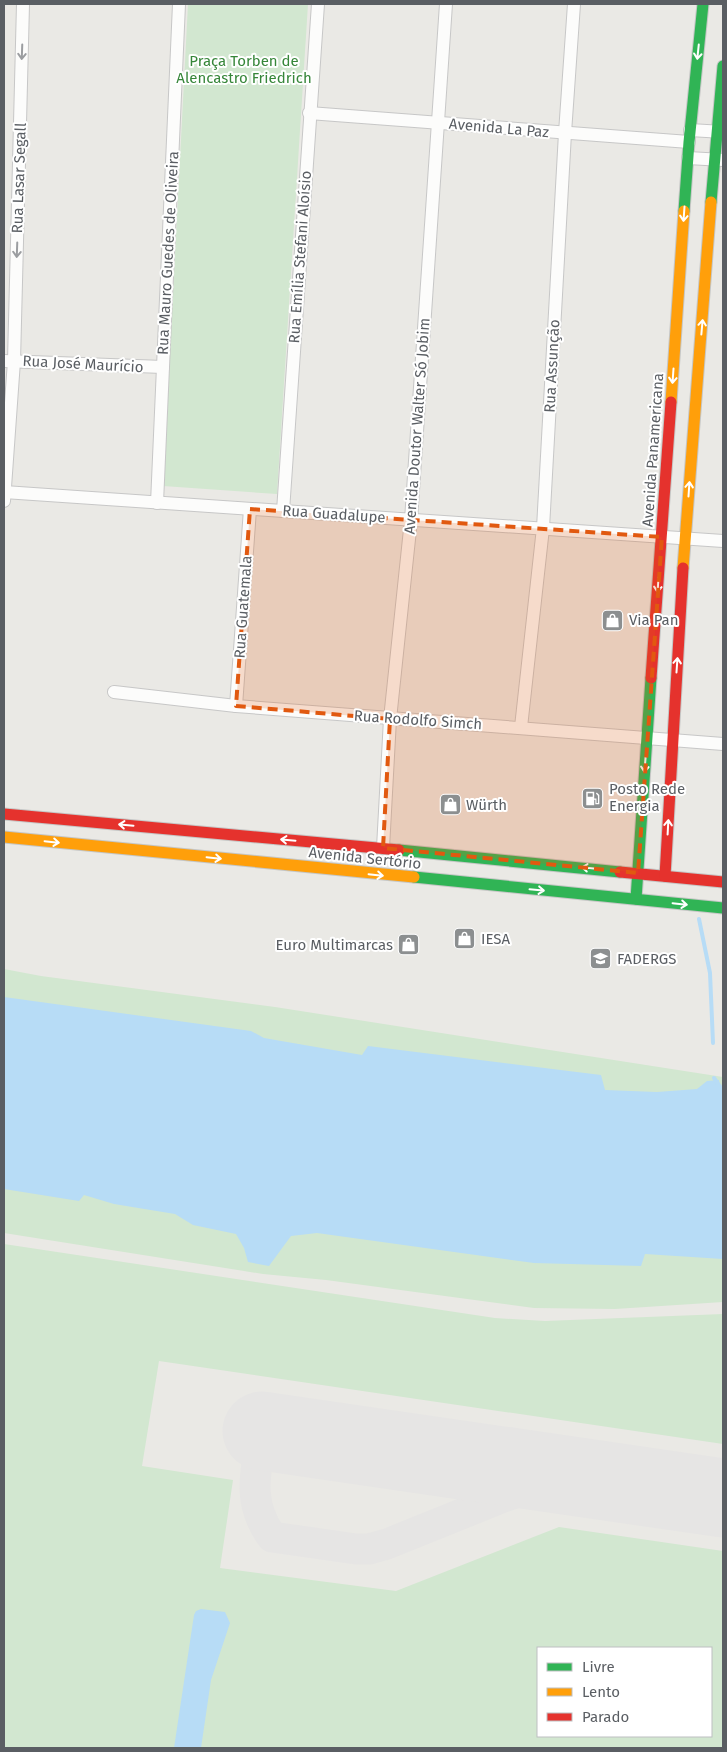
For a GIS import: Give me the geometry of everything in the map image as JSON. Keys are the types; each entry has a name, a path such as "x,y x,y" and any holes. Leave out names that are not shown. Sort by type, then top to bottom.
{"street":[{"name":"Rua Lasar Segall","path":"4,494 24,4"},
{"name":"Rua Mauro Guedes de Oliveira","path":"157,502 179,4"},
{"name":"Rua Emília Stefani Aloísio","path":"283,511 318,4"},
{"name":"Avenida Doutor Walter Só Jobim","path":"383,848 390,719 412,520 446,4"},
{"name":"Rua Assunção","path":"521,727 543,528 574,4"},
{"name":"Avenida Panamericana","path":"636,899 688,158 703,4"},
{"path":"665,876 672,739 686,538 719,160 723,66"},
{"name":"Avenida La Paz","path":"309,113 565,133 690,136 720,131"},
{"path":"688,158 719,160"},
{"name":"Rua José Maurício","path":"9,361 163,367"},
{"name":"Rua Guadalupe","path":"4,494 157,502 723,541"},
{"name":"Rua Guatemala","path":"236,706 250,509"},
{"name":"Rua Rodolfo Simch","path":"114,692 236,706 723,744"},
{"name":"Avenida Sertório","path":"4,814 383,848 723,882"},
{"name":"Avenida Sertório","path":"4,837 723,908"}],"highlighted area":[{"path":"250,509 662,537 638,873 383,848 390,719 236,706"}],"green space":[{"name":"Praça Torben de Alencastro Friedrich","path":"188,4 308,4 277,494 163,486"},
{"path":"4,969 41,976 275,1007 723,1077 723,1302 615,1309 534,1308 326,1280 263,1274 4,1233"},
{"path":"4,1244 495,1318 545,1321 723,1314 723,1444 159,1361 142,1466 233,1480 220,1568 396,1591 559,1527 723,1551 723,1748 4,1748"}],"water":[{"path":"4,997 251,1031 264,1038 362,1055 368,1046 601,1075 605,1090 657,1092 697,1089 707,1081 719,1080 720,1090 723,1091 723,1259 645,1254 641,1266 534,1263 317,1233 291,1236 269,1266 248,1262 244,1248 236,1234 193,1225 175,1214 114,1204 84,1195 79,1201 4,1189"},
{"path":"201,1609 225,1612 230,1623 211,1680 201,1748 174,1748 194,1615 196,1611"}],"waterway":[{"path":"699,919 710,973 713,1043"},
{"path":"714,1078 723,1091"}],"taxiway":[{"path":"262,1431 256,1473 256,1499 264,1524 272,1537 356,1549 369,1549 387,1544 546,1482 574,1480 696,1494"}],"runway":[{"path":"262,1431 723,1498"}],"traffic: fast":[{"path":"684,211 703,4"},
{"path":"711,202 723,66"},
{"path":"636,899 651,678"},
{"path":"399,850 620,872"},
{"path":"414,877 723,908"}],"traffic: slow":[{"path":"683,568 711,202"},
{"path":"671,402 684,211"},
{"path":"4,837 414,877"}],"traffic: jam":[{"path":"651,678 671,402"},
{"path":"665,876 683,568"},
{"path":"4,814 399,850"},
{"path":"620,872 723,882"}],"place":[{"name":"Via Pan","path":"613,620"},
{"name":"Posto Rede Energia","path":"593,798"},
{"name":"Würth","path":"450,805"},
{"name":"IESA","path":"465,939"},
{"name":"Euro Multimarcas","path":"409,945"},
{"name":"FADERGS","path":"601,959"}]}
